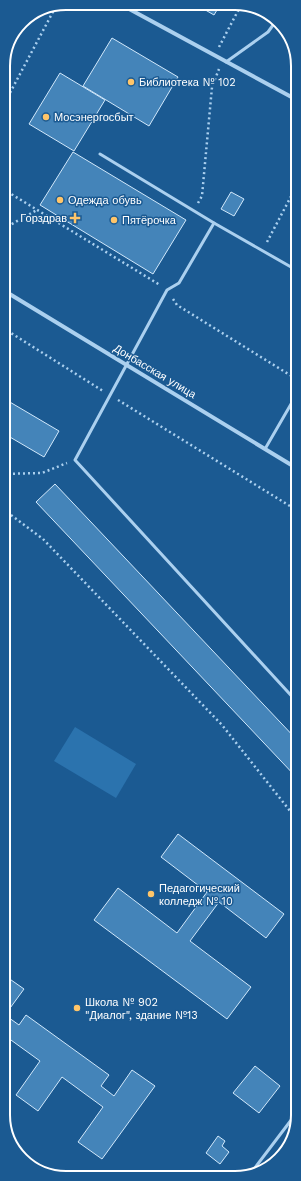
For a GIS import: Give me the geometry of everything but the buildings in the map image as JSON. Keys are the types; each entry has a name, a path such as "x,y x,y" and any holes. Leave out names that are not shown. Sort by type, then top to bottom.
{"street":[{"path":"131,10 224,62 291,97"},
{"name":"Донбасская улица","path":"10,294 291,465"}],"lane":[{"path":"224,62 268,32 273,25"},
{"path":"100,154 262,252 291,267"},
{"path":"214,223 179,282 168,290 126,364 75,460 291,695"},
{"path":"265,449 291,404"},
{"path":"256,1167 290,1121"}],"path":[{"path":"214,56 238,10"},
{"path":"10,93 53,12"},
{"path":"194,211 202,196 212,87 224,62"},
{"path":"10,193 168,290 177,305 291,376"},
{"path":"262,252 291,198"},
{"path":"10,225 37,210"},
{"path":"10,332 291,507"},
{"path":"10,474 42,473 75,460"},
{"path":"10,514 43,539 222,725 291,813"}],"shaded area":[{"path":"75,727 136,764 116,798 54,761"}],"place":[{"name":"Библиотека № 102","path":"131,82"},
{"name":"Мосэнергосбыт","path":"46,117"},
{"name":"Одежда обувь","path":"60,200"},
{"name":"Горздрав","path":"75,218"},
{"name":"Пятёрочка","path":"114,220"},
{"name":"Педагогический колледж № 10","path":"151,894"},
{"name":"Школа № 902 \"Диалог\", здание №13","path":"77,1008"}]}
